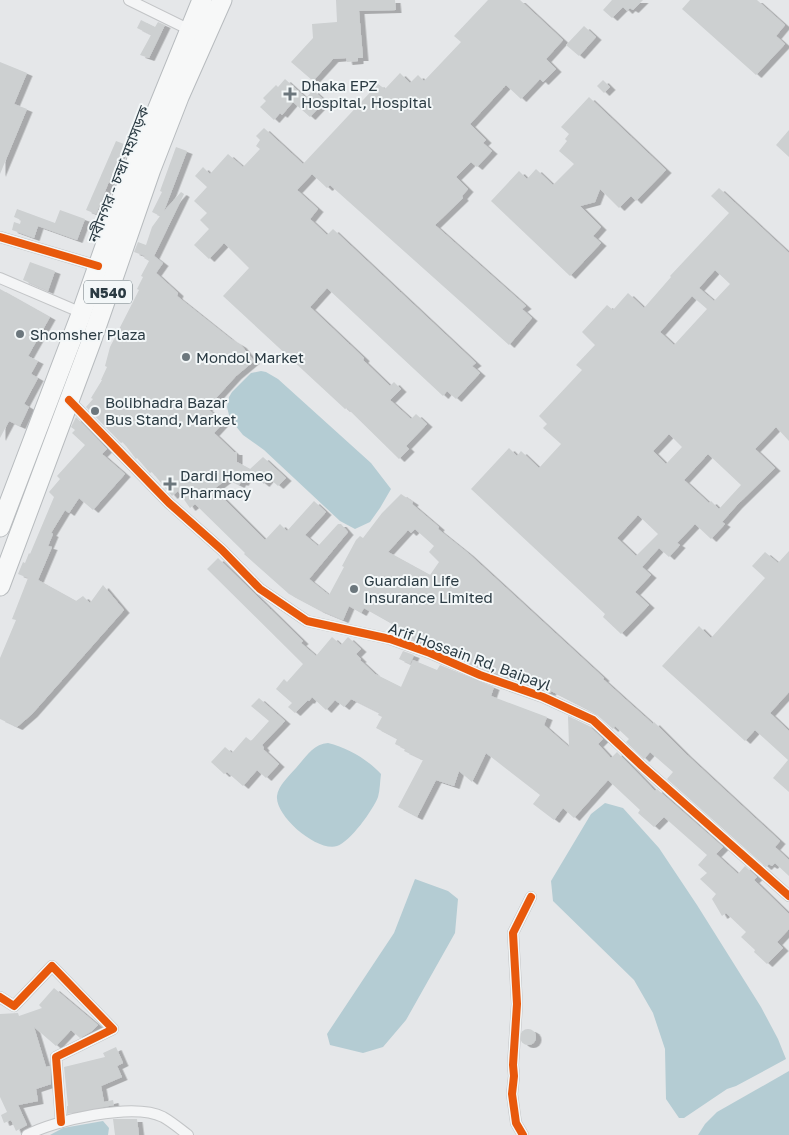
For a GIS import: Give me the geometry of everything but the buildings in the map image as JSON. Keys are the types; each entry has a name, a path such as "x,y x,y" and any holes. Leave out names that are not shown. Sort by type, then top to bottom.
{"highway":[{"name":"নবীনগর - চন্দ্রা মহাসড়ক","path":"0,527 82,313 127,184 202,0"},
{"name":"নবীনগর - চন্দ্রা মহাসড়ক","path":"0,586 69,400 154,160 178,97 222,0"}],"street":[{"path":"129,0 190,30"},
{"path":"0,237 98,266"},
{"path":"0,278 82,313"},
{"name":"Arif Hossain Rd, Baipayl","path":"69,400 169,502 222,550 260,589 307,621 398,642 430,653 480,675 543,697 593,720 789,896"},
{"path":"523,1135 516,1123 512,1094 518,1004 513,933 531,897"},
{"path":"0,997 14,1006 52,966 112,1029 56,1057 61,1122"},
{"path":"27,1135 40,1128 77,1118 139,1111 162,1116 188,1135"}],"water":[{"path":"261,371 278,379 371,463 391,489 370,522 355,529 340,521 264,450 243,435 230,419 227,407 232,392 251,373"},
{"path":"328,743 357,755 381,774 380,788 375,803 354,832 337,846 319,844 299,831 283,813 278,804 277,796 284,781 310,752 318,746"},
{"path":"605,803 623,808 659,848 761,1007 786,1059 727,1089 684,1118 679,1118 666,1099 665,1049 653,1013 634,980 553,901 551,881 591,814"},
{"path":"415,879 448,891 458,899 455,933 406,1020 383,1047 363,1053 330,1045 327,1034 394,933"},
{"path":"789,1071 789,1135 698,1135 705,1124 717,1112"},
{"path":"103,1121 109,1128 108,1135 50,1135 63,1128"}],"cycle path":[{"path":"0,237 98,266"},
{"path":"69,400 169,503 222,550 260,589 307,621 390,639 430,653 480,675 543,697 593,720 789,896"},
{"path":"523,1135 516,1123 512,1094 517,1004 513,933 531,897"},
{"path":"0,997 14,1006 52,966 113,1029 56,1057 61,1122"}],"place":[{"name":"Dhaka EPZ Hospital, Hospital","path":"290,94"},
{"name":"Shomsher Plaza","path":"20,334"},
{"name":"Mondol Market","path":"186,357"},
{"name":"Bolibhadra Bazar Bus Stand, Market","path":"95,411"},
{"name":"Dardi Homeo Pharmacy","path":"170,484"},
{"name":"Guardian Life Insurance Limited","path":"354,589"}]}
